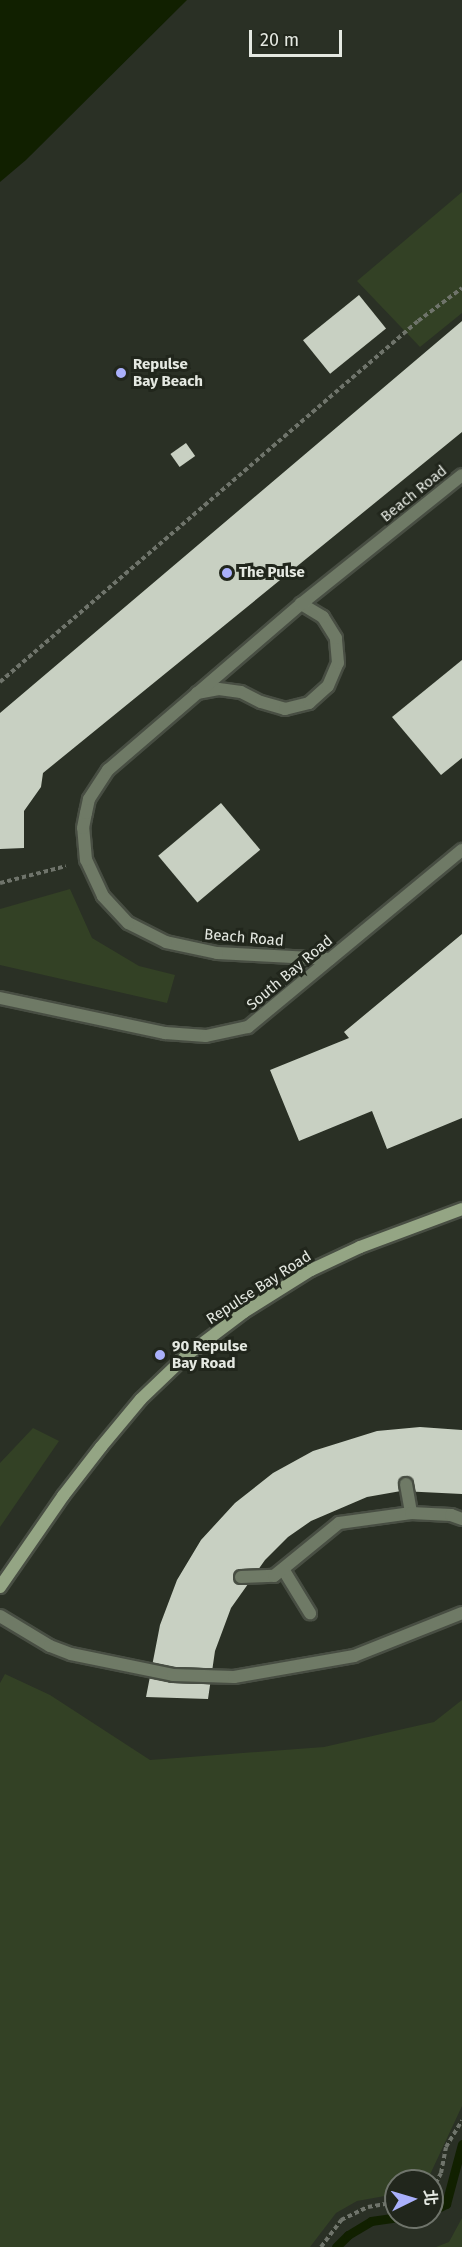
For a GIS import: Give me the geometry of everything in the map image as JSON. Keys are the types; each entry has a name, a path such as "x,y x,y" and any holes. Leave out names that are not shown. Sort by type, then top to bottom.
{"main road":[{"name":"Repulse Bay Road","path":"0,1587 88,1463 141,1400 187,1355 244,1312 311,1270 360,1246 462,1209"}],"street":[{"name":"Beach Road","path":"330,958 217,953 166,942 128,923 103,896 86,860 83,828 90,799 108,770 301,604 462,475"},
{"path":"197,693 219,689 241,692 261,702 285,709 309,703 328,686 338,663 336,638 323,617 301,604"},
{"name":"South Bay Road","path":"0,998 165,1033 206,1036 248,1027 462,850"},
{"path":"406,1484 411,1513"},
{"path":"241,1577 274,1576 339,1523 411,1513 451,1515 462,1519"},
{"path":"283,1569 310,1613"},
{"path":"0,1616 50,1646 71,1654 173,1675 234,1677 354,1656 462,1613"}],"path":[{"path":"0,682 418,321 462,288"},
{"path":"0,883 54,869"},
{"path":"442,2169 446,2147 462,2120"},
{"path":"321,2247 341,2220 368,2207 384,2204"}],"shaded area":[{"path":"0,0 187,0 26,160 0,182"},
{"path":"462,192 462,313 420,347 357,281"},
{"path":"70,889 92,938 139,966 175,975 167,1003 0,965 0,909"},
{"path":"33,1428 59,1441 0,1527 0,1463"},
{"path":"5,1674 50,1695 150,1760 324,1747 434,1722 462,1700 462,2106 433,2169 384,2169 384,2196 357,2201 336,2213 310,2247 0,2247 0,1683"},
{"path":"462,2218 462,2247 436,2247 449,2242"}],"building":[{"path":"359,295 386,328 330,374 303,340"},
{"name":"The Pulse","path":"462,321 462,432 43,773 41,787 24,811 24,848 0,849 0,713"},
{"path":"186,443 195,456 180,467 170,454"},
{"path":"462,660 462,758 441,775 392,717"},
{"path":"221,803 260,850 197,902 158,856"},
{"path":"462,934 462,1118 387,1149 372,1111 299,1141 270,1070 349,1038 344,1032"},
{"path":"420,1427 462,1430 462,1494 401,1491 367,1497 311,1521 288,1537 265,1560 231,1608 215,1651 208,1699 146,1697 160,1625 177,1580 201,1540 235,1503 273,1473 313,1451 377,1431"}],"waterway":[{"path":"444,2205 462,2144"},
{"path":"336,2247 348,2235 371,2221 384,2219"}],"place":[{"name":"Repulse Bay Beach","path":"121,373"},
{"name":"The Pulse","path":"227,573"},
{"name":"90 Repulse Bay Road","path":"160,1355"}]}
